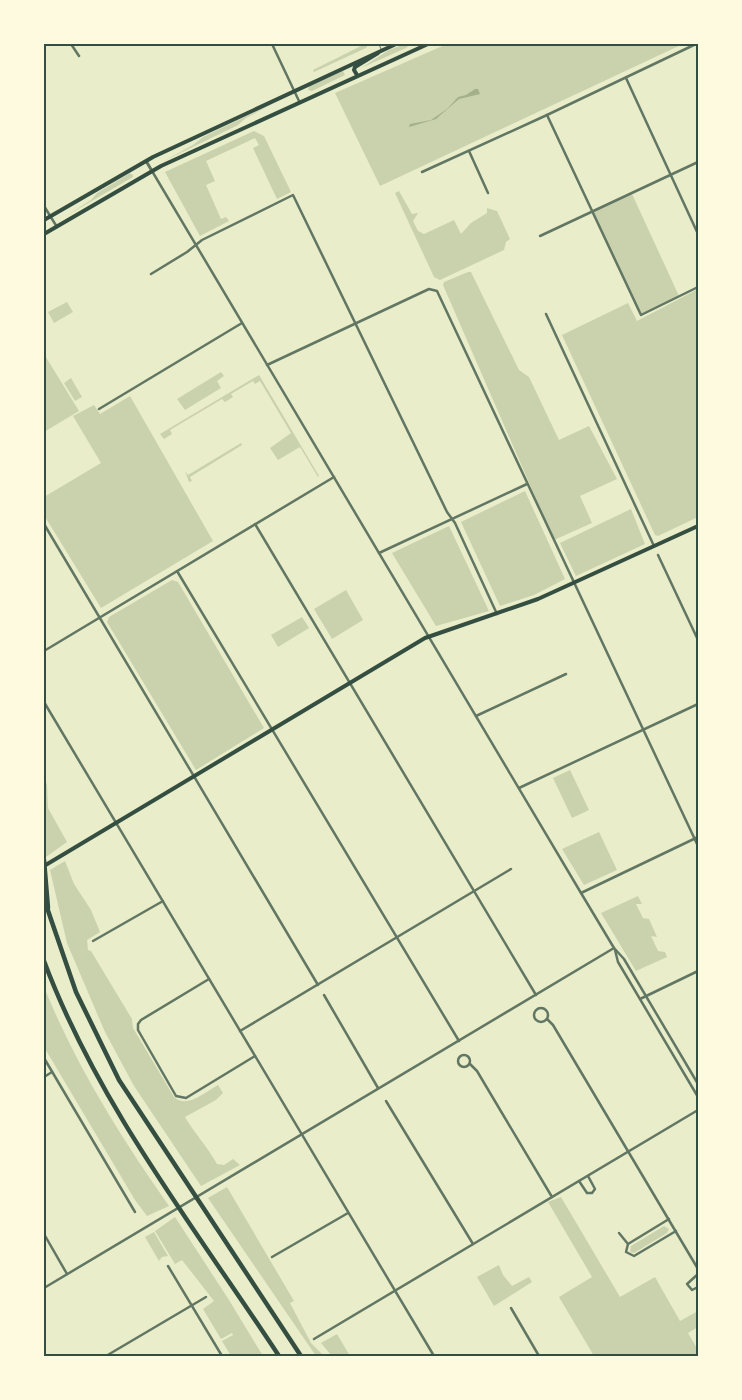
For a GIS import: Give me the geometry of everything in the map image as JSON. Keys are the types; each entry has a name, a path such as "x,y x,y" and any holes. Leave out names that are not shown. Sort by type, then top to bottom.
{"highway":[{"path":"44,860 48,916"},
{"path":"44,899 48,916 79,999 119,1080 301,1356"},
{"path":"44,961 82,1048 114,1107 279,1356"}],"main road":[{"path":"44,220 146,161 293,90 396,44"},
{"path":"44,234 152,171 299,101 428,44"},
{"path":"357,75 354,70 355,67 381,50"},
{"path":"44,866 428,636 497,615 574,583 698,526"}],"street":[{"path":"71,44 78,56"},
{"path":"272,44 299,101"},
{"path":"422,172 696,44"},
{"path":"626,78 698,234"},
{"path":"547,115 641,315 698,287"},
{"path":"468,151 488,193"},
{"path":"146,161 581,893 614,948 624,959 698,1084"},
{"path":"540,236 698,162"},
{"path":"152,274 202,240 293,195 497,615"},
{"path":"44,206 57,227"},
{"path":"267,365 429,289 435,289 697,838 698,846"},
{"path":"546,314 654,546"},
{"path":"99,409 242,323"},
{"path":"44,650 334,478"},
{"path":"379,553 528,484"},
{"path":"44,524 318,985"},
{"path":"256,524 536,995"},
{"path":"658,555 698,640"},
{"path":"177,571 459,1041"},
{"path":"476,716 566,674"},
{"path":"44,702 434,1356"},
{"path":"519,788 698,704"},
{"path":"581,893 697,838"},
{"path":"240,1030 511,869"},
{"path":"93,941 163,901"},
{"path":"44,1288 614,948"},
{"path":"614,948 618,962 698,1097"},
{"path":"640,999 698,970"},
{"path":"209,979 141,1020 138,1024 138,1030 176,1096 186,1098 255,1056"},
{"path":"324,995 378,1088"},
{"path":"546,1009 549,1014 547,1019 542,1022 536,1021 534,1015 536,1010 546,1009"},
{"path":"547,1019 553,1025 698,1269"},
{"path":"470,1064 466,1067 460,1066 458,1058 461,1055 467,1055 471,1060 470,1064 477,1071 552,1197"},
{"path":"44,1058 135,1212"},
{"path":"44,1077 52,1072"},
{"path":"386,1101 473,1244"},
{"path":"314,1339 698,1110"},
{"path":"579,1181 587,1193 592,1193 594,1187 588,1176"},
{"path":"272,1257 348,1213"},
{"path":"669,1219 628,1244 626,1252 634,1256 676,1231"},
{"path":"619,1233 628,1244"},
{"path":"44,1234 67,1274"},
{"path":"168,1266 222,1356"},
{"path":"698,1274 687,1284 692,1290 698,1287"},
{"path":"106,1356 206,1297"},
{"path":"511,1308 539,1356"}],"lane":[{"path":"379,44 381,50"}],"shaded area":[{"path":"368,44 366,48 314,72 313,70"},
{"path":"405,44 411,44 361,68 389,50"},
{"path":"447,44 683,44 380,186 335,93"},
{"path":"343,71 345,75 312,91 308,90 309,86"},
{"path":"478,89 480,94 459,99 436,119 409,127 410,124 431,120 447,109 458,97 466,95"},
{"path":"276,102 246,118 238,125 162,162 193,145 203,137"},
{"path":"254,131 264,136 291,192 277,199 253,148 259,145 255,138 206,161 215,181 206,185 221,219 226,217 229,221 200,236 165,172"},
{"path":"130,173 133,177 66,216 91,200 97,193"},
{"path":"399,191 412,214 418,213 413,221 418,231 424,234 454,220 461,234 471,223 487,213 487,208 497,211 510,239 506,242 504,250 440,280 434,277 395,193"},
{"path":"632,194 679,296 641,315 592,212"},
{"path":"471,272 519,370 529,377 559,440 589,426 617,479 580,496 592,523 554,540 443,285 444,282"},
{"path":"698,289 698,517 658,536 655,535 562,335 628,303 637,321"},
{"path":"67,302 73,312 54,323 48,312"},
{"path":"44,354 79,411 44,432"},
{"path":"221,372 224,376 217,381 221,388 185,410 177,399"},
{"path":"259,375 318,477 300,447 278,460 270,448 291,433 260,381 255,384 253,381 231,394 233,397 225,402 222,399 170,430 172,434 164,439 160,434"},
{"path":"71,378 82,397 75,401 64,383"},
{"path":"130,396 213,541 101,608 44,515 44,497 101,463 73,416 94,405 100,414"},
{"path":"241,443 242,445 190,477 192,481 189,482 185,471 188,475"},
{"path":"525,491 565,579 534,595 500,606 461,522"},
{"path":"631,509 645,544 576,576 560,543"},
{"path":"449,526 489,611 436,626 392,553"},
{"path":"172,580 178,582 264,728 196,770 107,622 109,617"},
{"path":"346,590 363,620 332,639 314,609"},
{"path":"302,617 309,628 278,647 271,635"},
{"path":"570,770 589,810 572,818 553,778"},
{"path":"44,775 47,785 48,808 67,842 46,857 44,839"},
{"path":"599,832 617,870 584,885 562,849"},
{"path":"65,861 74,884 91,910 100,932 87,940 88,950 91,951 132,1019 133,1028 174,1097 179,1100 190,1100 218,1085 223,1093 216,1100 185,1117 217,1164 224,1165 233,1159 240,1165 201,1186 134,1086 105,1032 67,943 50,870"},
{"path":"638,896 642,904 636,904 643,918 649,919 657,937 651,936 658,951 665,952 667,957 636,971 601,913"},
{"path":"44,987 70,1045 100,1100 169,1206 147,1216 135,1200 44,1047"},
{"path":"227,1187 294,1301 290,1303 311,1343 324,1356 316,1356 208,1198"},
{"path":"561,1197 620,1297 655,1277 680,1321 698,1311 698,1327 688,1333 698,1350 698,1356 594,1356 559,1297 592,1277 548,1202"},
{"path":"175,1217 263,1356 231,1356 222,1341 233,1335 232,1333 221,1339 203,1309 214,1301 182,1260 175,1264 155,1231"},
{"path":"664,1226 669,1229 667,1233 634,1253 630,1252 631,1246"},
{"path":"154,1232 168,1256 162,1257 159,1261 145,1237"},
{"path":"499,1265 503,1275 512,1286 529,1277 532,1282 494,1306 477,1277"},
{"path":"337,1334 350,1356 332,1356 321,1343"}]}
